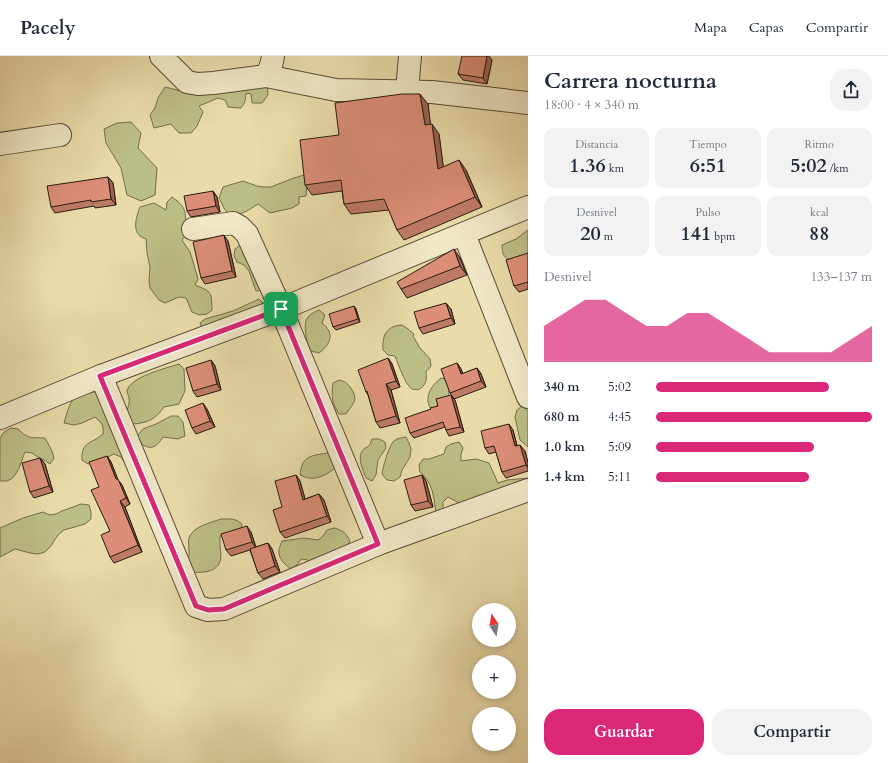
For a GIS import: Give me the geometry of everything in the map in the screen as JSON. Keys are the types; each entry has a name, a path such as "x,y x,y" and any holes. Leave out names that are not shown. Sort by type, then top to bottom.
{"street":[{"path":"407,91 410,56"},
{"path":"168,59 187,82 198,84 213,84 269,66 336,90 432,92 528,103"},
{"path":"0,144 60,135"},
{"path":"0,418 100,376 281,309 528,207"},
{"path":"193,229 233,222 247,234 281,309 378,544"},
{"path":"464,234 528,397"},
{"path":"100,376 196,606 208,610 224,609 378,544 528,490"}],"green space":[{"path":"267,82 268,95 262,103 252,103 251,94 246,93 245,101 241,108 228,107 225,100 218,98 199,106 203,112 197,126 191,133 179,133 171,124 154,128 150,115 165,87 185,92"},
{"path":"131,122 141,133 138,148 157,168 155,195 141,201 127,195 121,168 106,143 104,129 117,123"},
{"path":"304,175 307,182 306,196 299,197 299,204 292,208 270,213 258,204 242,213 231,215 225,210 219,198 223,187 243,181 257,186 271,187"},
{"path":"172,197 184,209 187,234 182,240 190,252 194,265 198,279 195,285 208,291 211,296 212,310 207,314 199,315 192,312 186,298 179,297 165,303 159,300 150,288 150,267 146,239 140,236 136,230 137,218 140,207 154,203 166,210 167,202"},
{"path":"528,230 528,255 514,262 506,258 502,251 502,245 516,239"},
{"path":"239,246 246,248 264,290 256,291 249,271 244,265 237,262 234,256 235,249"},
{"path":"259,299 264,304 204,334 200,323 205,319 233,311"},
{"path":"319,310 325,315 322,323 329,331 330,338 329,342 319,353 311,351 308,346 305,326 308,317"},
{"path":"402,325 414,334 413,336 420,348 430,359 431,366 426,372 425,382 418,390 409,387 395,356 388,355 383,350 383,340 386,333 392,327"},
{"path":"179,364 184,369 185,391 179,404 164,407 154,418 150,420 132,424 125,413 129,404 127,392 129,387 134,382 149,374"},
{"path":"441,378 446,379 449,395 439,402 437,408 431,409 428,396 432,388"},
{"path":"339,380 347,383 353,391 355,398 346,414 339,414 333,399 333,383"},
{"path":"98,392 125,463 121,457 114,454 95,463 88,464 82,460 83,449 85,446 103,434 102,424 95,417 74,425 64,423 70,404 76,396 83,393"},
{"path":"522,406 528,411 528,447 520,440 515,417 517,410"},
{"path":"171,416 178,416 183,422 185,436 178,439 163,437 158,444 152,447 146,447 139,442 138,435 143,429"},
{"path":"11,428 18,429 30,437 45,438 54,458 50,464 32,453 25,452 19,469 14,476 7,481 0,481 0,438 4,432"},
{"path":"406,437 411,449 410,457 402,470 400,477 394,481 387,480 382,474 390,447 395,440"},
{"path":"372,439 379,439 385,442 386,448 378,460 376,475 372,481 366,478 360,459 362,452 369,446"},
{"path":"459,442 463,448 461,461 476,459 489,463 498,483 507,480 528,478 528,488 461,504 448,497 443,502 443,516 436,514 432,491 428,481 420,472 419,465 423,459 429,459 444,454 446,447"},
{"path":"333,452 340,463 330,472 318,478 307,478 300,475 301,468 306,459 315,455"},
{"path":"81,504 89,505 91,519 85,524 64,530 58,535 45,552 38,554 15,549 0,557 0,528 23,518 43,512 50,515 56,514"},
{"path":"221,519 233,519 239,522 242,524 241,531 220,536 221,555 220,561 215,569 206,572 190,572 188,563 189,540 191,534 198,528"},
{"path":"334,528 344,532 347,536 350,541 346,547 315,564 308,560 301,559 297,565 291,569 281,559 279,551 282,541 304,538 318,540 327,530"}],"building":[{"path":"462,56 487,56 483,78 458,74"},
{"path":"402,94 420,94 425,125 432,124 438,169 459,160 475,197 397,230 384,199 344,204 341,180 305,185 300,140 339,135 335,103"},
{"path":"108,177 111,199 91,202 91,200 51,207 47,186"},
{"path":"213,191 216,206 187,211 184,196"},
{"path":"224,235 232,271 201,278 193,242"},
{"path":"454,249 460,266 401,289 397,282"},
{"path":"528,253 528,282 514,286 506,260"},
{"path":"446,303 451,318 419,328 414,312"},
{"path":"354,306 358,319 333,327 329,314"},
{"path":"388,358 396,381 386,384 396,416 376,422 367,391 366,392 358,370"},
{"path":"211,360 217,384 193,391 186,368"},
{"path":"457,363 461,374 477,368 481,381 450,393 441,369"},
{"path":"451,395 460,427 446,430 443,422 410,433 405,418 438,406 436,399"},
{"path":"203,403 210,421 192,428 185,410"},
{"path":"509,424 515,446 520,445 526,465 502,472 494,446 485,448 481,431"},
{"path":"107,456 116,479 118,479 126,498 120,501 138,545 110,557 101,535 110,531 91,490 99,487 89,462"},
{"path":"40,458 49,486 30,492 22,463"},
{"path":"296,475 303,500 319,494 327,516 280,532 273,510 282,507 275,481"},
{"path":"422,475 428,501 411,505 404,480"},
{"path":"247,526 252,542 226,550 221,534"},
{"path":"268,543 275,566 258,573 250,549"}],"route":[{"path":"281,309 378,544 224,609 208,610 196,606 100,376 281,309"}]}
